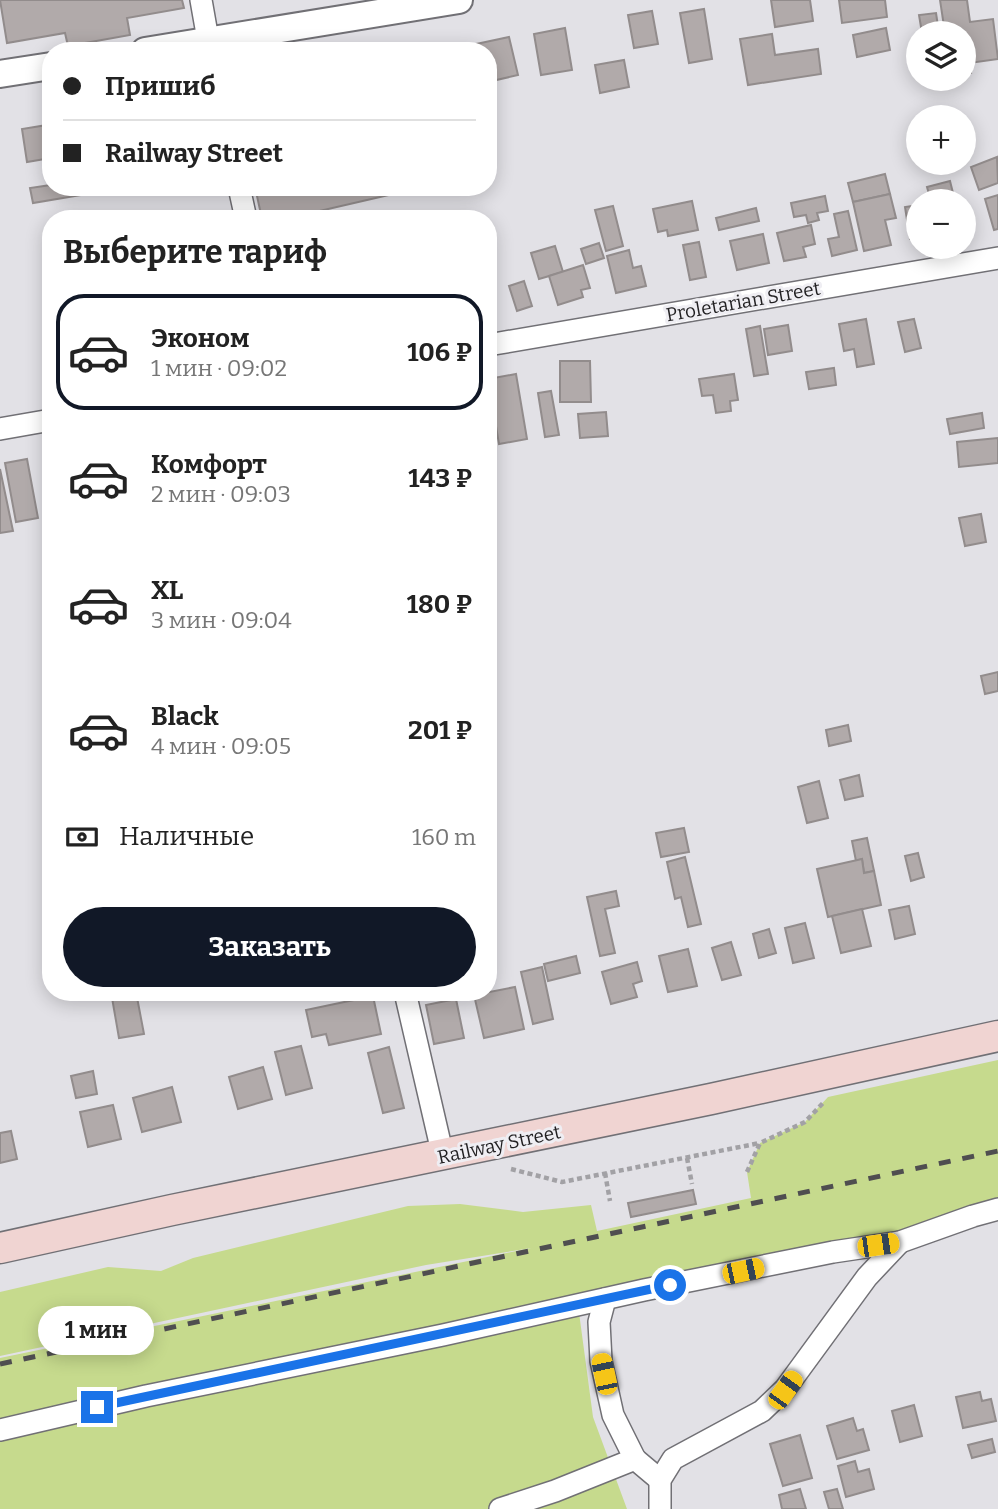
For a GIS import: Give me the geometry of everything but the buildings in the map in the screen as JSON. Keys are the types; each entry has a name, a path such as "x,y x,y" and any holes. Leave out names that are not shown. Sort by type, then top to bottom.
{"main road":[{"name":"Railway Street","path":"0,1248 998,1036"}],"street":[{"path":"201,0 208,42"},
{"path":"231,42 458,0"},
{"path":"0,74 42,67"},
{"name":"Proletarian Street","path":"497,343 998,258"},
{"path":"0,429 42,422"},
{"path":"407,1001 443,1156"},
{"path":"0,1430 146,1396 605,1299 833,1252 900,1242 998,1209"},
{"path":"660,1509 660,1480 673,1459 762,1411 785,1390 867,1277 900,1242"},
{"path":"605,1299 600,1322 601,1361 613,1415 635,1459 660,1480"},
{"path":"500,1509 555,1491 635,1459"}],"path":[{"path":"502,1167 562,1182 760,1143 805,1122 828,1097"},
{"path":"747,1172 760,1143"},
{"path":"687,1158 691,1184"},
{"path":"605,1173 610,1201"}],"green space":[{"path":"998,1060 998,1209 578,1305 593,1417 627,1509 0,1509 0,1358 531,1248 426,1265 0,1356 0,1292 108,1267 161,1271 193,1258 408,1206 460,1204 523,1212 591,1205 597,1231 751,1198 747,1172 760,1143 805,1122 828,1097"}],"railway":[{"path":"0,1364 998,1151"}],"route":[{"path":"97,1407 670,1285"}]}
